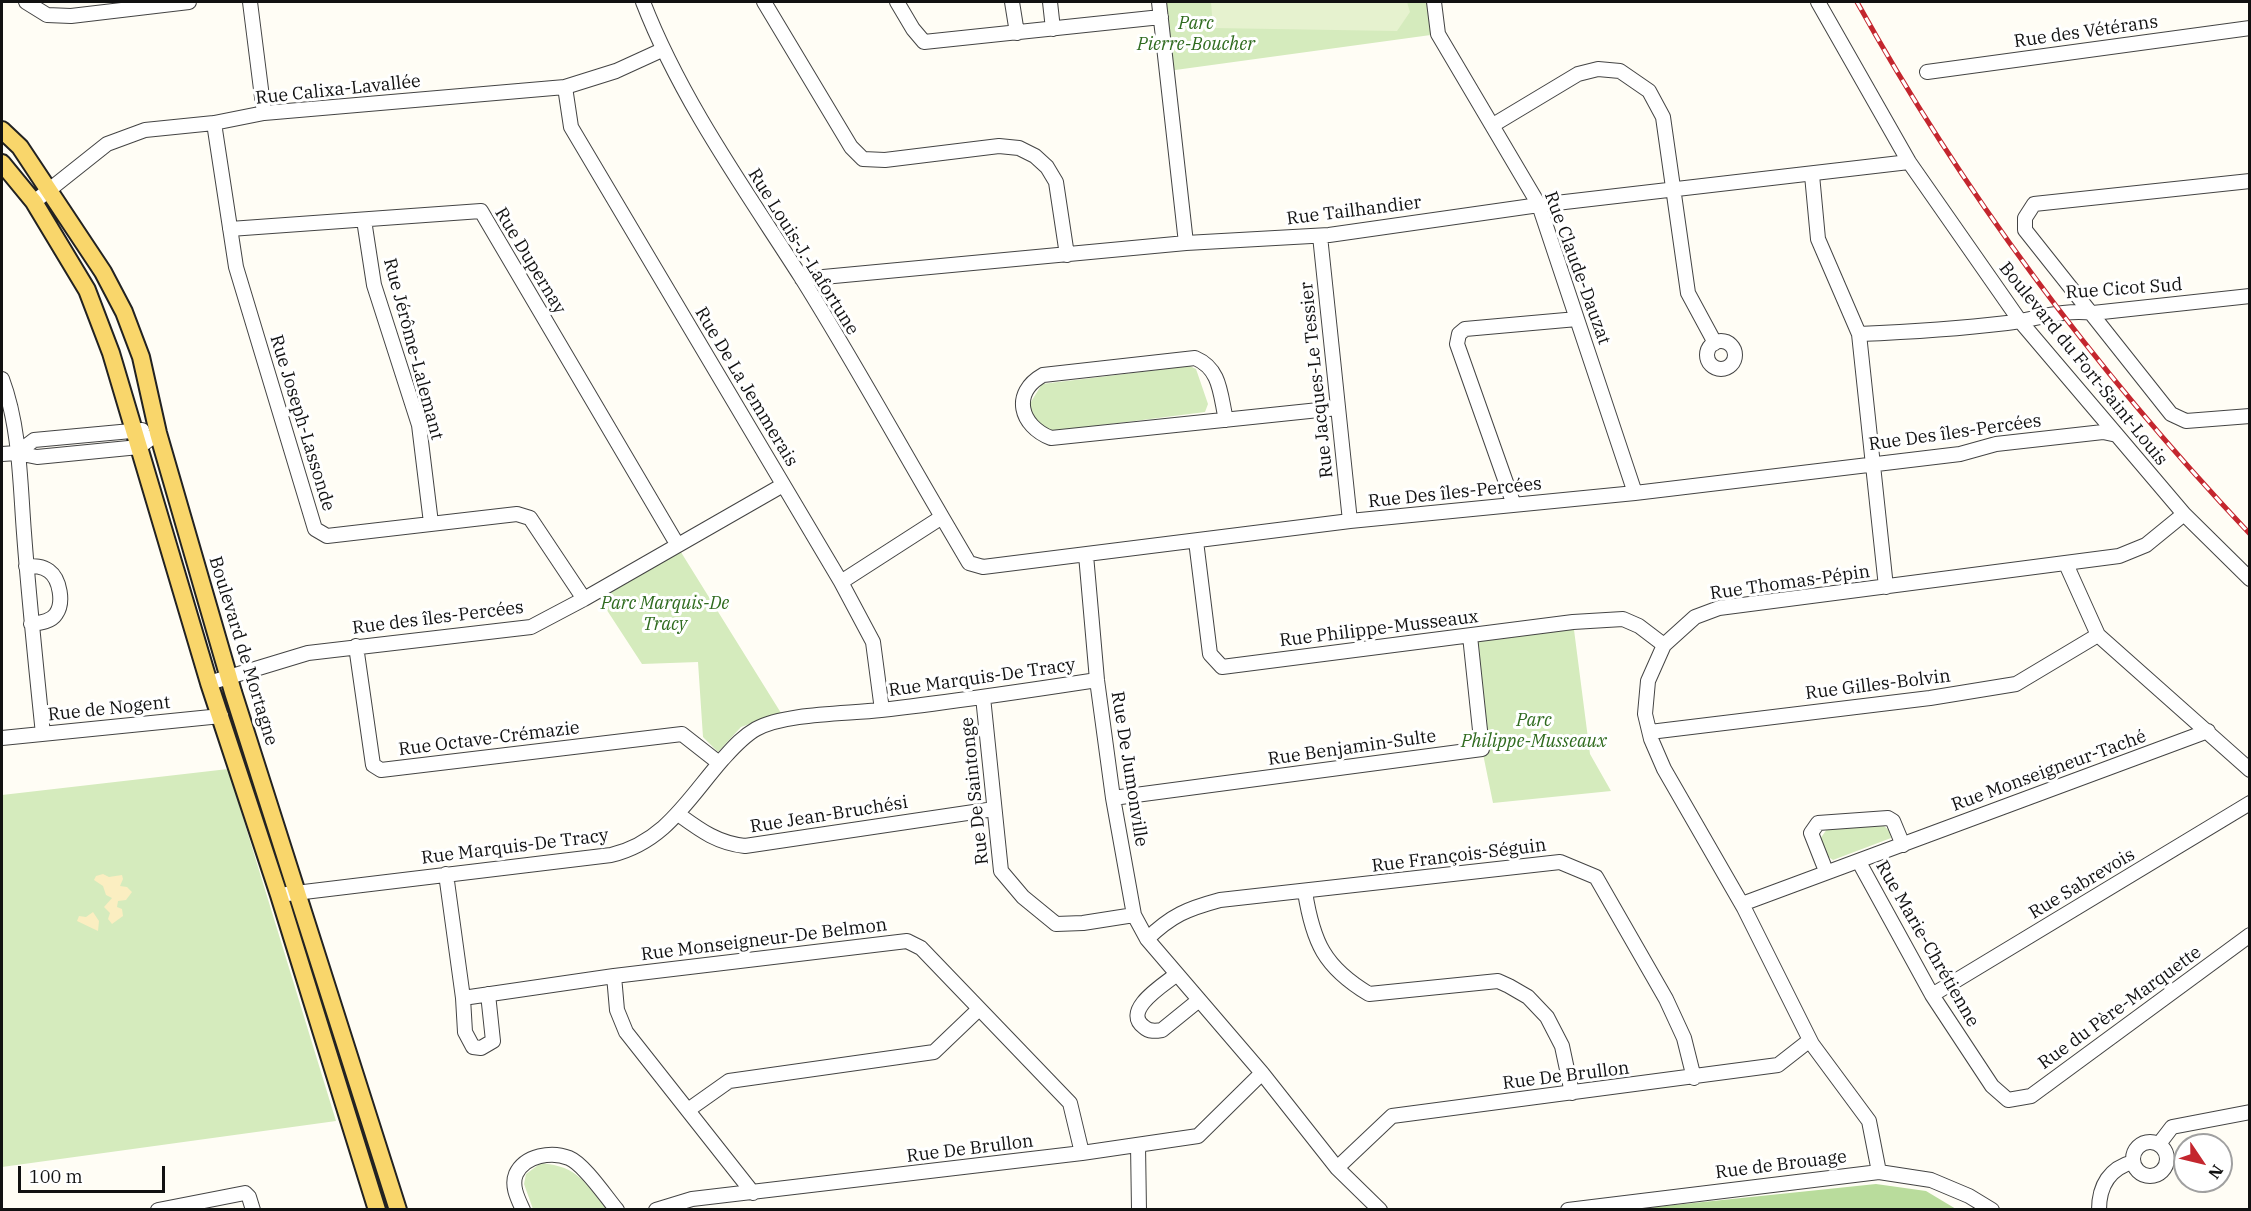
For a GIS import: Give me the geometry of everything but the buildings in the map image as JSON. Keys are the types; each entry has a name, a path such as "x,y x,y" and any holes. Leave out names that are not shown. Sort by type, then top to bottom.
{"main road":[{"name":"Boulevard de Mortagne","path":"2,130 20,147 103,272 124,312 141,357 158,433 229,678 299,892 398,1209"},
{"path":"2,163 34,202 87,290 111,353 209,683 378,1209"}],"street":[{"path":"26,2 47,15 71,16 133,4 189,2"},
{"path":"250,2 264,113"},
{"name":"Rue Louis-J.-Lafortune","path":"643,2 662,50 730,168 802,279 942,517"},
{"path":"764,2 851,147 863,159 885,160 999,146 1019,148 1041,162 1056,182 1067,255"},
{"path":"897,2 913,29 924,42 1161,17"},
{"path":"1012,2 1017,33"},
{"path":"1050,2 1053,29"},
{"path":"1159,2 1186,243"},
{"name":"Rue Claude-Dauzat","path":"1434,2 1438,34 1539,205 1635,493"},
{"name":"Boulevard du Fort-Saint-Louis","path":"1818,2 1909,162 2020,321 2184,514 2250,579"},
{"name":"Rue des Vétérans","path":"1928,72 2250,28"},
{"name":"Rue Calixa-Lavallée","path":"34,202 107,144 145,130 214,123 264,113 565,87 616,71 662,50"},
{"path":"1493,125 1578,74 1598,69 1620,71 1649,91 1663,117 1688,293 1715,343"},
{"name":"Rue De La Jemmerais","path":"565,87 571,127 841,582 873,642 882,710"},
{"name":"Rue Joseph-Lassonde","path":"214,123 236,267 315,529 327,536 517,514 530,518 584,599"},
{"name":"Rue Tailhandier","path":"802,279 1186,243 1320,236 1539,205 1909,162"},
{"path":"1812,175 1818,238 1859,334 1886,587"},
{"path":"2250,181 2034,204 2025,218 2025,230 2171,414 2186,421 2250,416"},
{"name":"Rue Dupernay","path":"230,229 481,211 677,544"},
{"name":"Rue Jérôme-Lalemant","path":"364,220 374,285 419,425 431,523"},
{"name":"Rue Jacques-Le Tessier","path":"1320,236 1350,521"},
{"name":"Rue Cicot Sud","path":"1859,334 1943,331 2020,321 2072,310 2093,313 2250,296"},
{"path":"1514,506 1457,344 1459,334 1465,329 1577,319"},
{"path":"1226,420 1215,371 1206,363 1195,358 1043,375 1026,390 1022,404 1028,424 1051,438 1226,420 1338,408"},
{"path":"2,379 8,396 17,453 31,624 43,734"},
{"path":"17,453 34,440 134,429 158,433"},
{"path":"2,454 17,453 37,457 139,447 158,433"},
{"name":"Rue Des îles-Percées","path":"942,517 969,563 983,567 1350,521 1635,493 1960,454 1996,444 2092,433 2117,435"},
{"name":"Rue des îles-Percées","path":"209,683 308,653 531,627 783,485"},
{"name":"Rue Thomas-Pépin","path":"1879,1172 1869,1121 1810,1040 1742,904 1664,769 1645,714 1648,681 1664,645 1695,617 1719,608 2119,556 2146,545 2184,514"},
{"path":"841,582 942,517"},
{"name":"Rue Philippe-Musseaux","path":"1196,540 1210,654 1222,667 1574,622 1623,619 1639,626 1664,645"},
{"name":"Rue De Jumonville","path":"1086,555 1097,681 1113,798 1134,915 1147,939 1262,1073 1337,1168 1380,1209"},
{"path":"2066,564 2098,635 2208,730 2250,770"},
{"path":"26,566 39,566 51,572 58,585 61,603 56,615 46,622 31,624"},
{"name":"Rue Gilles-Bolvin","path":"1650,732 1930,698 2016,684 2098,635"},
{"name":"Rue Benjamin-Sulte","path":"1113,798 1482,749 1470,636"},
{"name":"Rue Octave-Crémazie","path":"356,646 373,765 381,770 682,734 719,763"},
{"name":"Rue Marquis-De Tracy","path":"279,895 611,855 630,850 648,841 678,814 738,742 756,729 779,721 882,710 1097,681"},
{"name":"Rue De Saintonge","path":"983,696 1002,872 1023,897 1056,924 1083,923 1134,915"},
{"name":"Rue de Nogent","path":"2,738 221,716"},
{"name":"Rue Monseigneur-Taché","path":"1742,904 2208,730"},
{"name":"Rue Sabrevois","path":"1932,995 2250,803"},
{"name":"Rue Jean-Bruchési","path":"678,814 709,836 726,844 745,846 994,809"},
{"path":"1826,871 1810,833 1818,824 1888,818 1893,821 1903,845"},
{"name":"Rue François-Séguin","path":"1147,939 1167,920 1193,908 1220,900 1560,862 1596,877 1666,999 1684,1038 1694,1078"},
{"name":"Rue Marie-Chrétienne","path":"1859,862 1932,995 1992,1086 2008,1100"},
{"path":"446,874 463,998 465,1032 473,1047 481,1047 493,1041 488,994"},
{"path":"1305,892 1310,926 1322,953 1331,967 1369,994 1420,991 1498,981 1528,997 1547,1017 1562,1046 1572,1093"},
{"name":"Rue du Père-Marquette","path":"2008,1100 2031,1096 2250,935"},
{"name":"Rue Monseigneur-De Belmon","path":"463,998 614,976 906,941 921,948 1070,1104 1082,1153"},
{"path":"1176,974 1142,1002 1138,1010 1138,1020 1144,1027 1155,1032 1162,1030 1199,1000"},
{"path":"614,976 617,1010 626,1032 753,1193"},
{"path":"688,1110 729,1081 934,1052 979,1009"},
{"name":"Rue De Brullon","path":"1337,1168 1392,1116 1694,1078 1778,1065 1810,1040"},
{"name":"Rue De Brullon","path":"656,1209 692,1200 1082,1153 1198,1136 1262,1073"},
{"path":"2159,1144 2172,1127 2250,1112"},
{"path":"2148,1142 2159,1144 2168,1158 2160,1173 2144,1175 2133,1162 2139,1147 2148,1142"},
{"path":"1138,1145 1139,1209"},
{"path":"523,1209 515,1191 516,1174 527,1162 543,1154 570,1158 617,1209"},
{"path":"2099,1209 2101,1188 2118,1166 2133,1162"},
{"name":"Rue de Brouage","path":"1569,1209 1879,1172 1931,1180 1969,1196 1992,1209"},
{"path":"158,1209 244,1193 249,1197 253,1209"}],"green space":[{"name":"Parc Pierre-Boucher","path":"1159,2 1434,2 1438,34 1168,71"},
{"path":"1211,2 1407,2 1410,12 1397,31 1213,28"},
{"path":"1190,366 1196,369 1208,404 1205,412 1056,431 1038,423 1029,405 1042,384"},
{"name":"Parc Marquis-De Tracy","path":"679,549 781,713 741,727 718,752 703,737 698,662 642,664 599,598"},
{"name":"Parc Philippe-Musseaux","path":"1573,622 1590,754 1611,791 1493,803 1482,749 1470,636"},
{"path":"228,769 336,1121 2,1167 2,795"},
{"path":"1884,826 1890,831 1891,838 1833,860 1827,856 1820,839 1827,829"},
{"path":"541,1163 573,1172 607,1209 533,1209 524,1184 526,1174"},
{"path":"1876,1184 1926,1191 1956,1209 1636,1209"}],"sand":[{"path":"103,874 109,877 122,875 120,886 127,887 132,892 126,900 118,901 117,907 122,909 123,916 112,924 108,919 110,913 104,907 112,898 106,895 103,886 94,880 96,876"},
{"path":"93,912 99,921 98,931 77,921 79,916 86,917"}],"railway":[{"path":"1857,2 1898,74 1942,144 1988,213 2037,280 2140,410 2250,534"}]}
